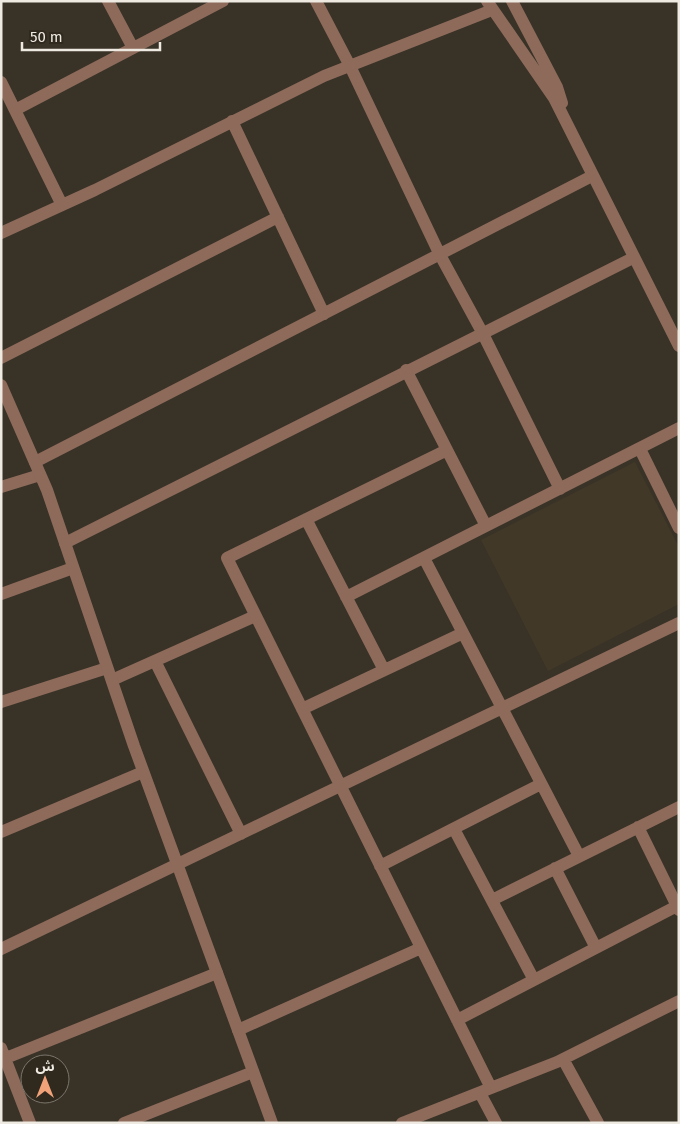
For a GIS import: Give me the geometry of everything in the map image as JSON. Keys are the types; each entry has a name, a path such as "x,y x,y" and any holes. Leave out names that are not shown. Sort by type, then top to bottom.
{"street":[{"path":"108,1 133,48"},
{"path":"15,110 224,1"},
{"path":"316,1 350,66 440,254 482,332 560,489"},
{"path":"512,1 557,87 568,128"},
{"path":"1,233 324,76 490,6 554,98 679,346"},
{"path":"1,82 62,205"},
{"path":"232,121 324,314"},
{"path":"34,462 592,176"},
{"path":"1,358 278,217"},
{"path":"65,543 406,370 633,258"},
{"path":"406,370 486,526"},
{"path":"1,385 40,475 65,543 109,674 272,1123"},
{"path":"346,597 679,428"},
{"path":"640,449 679,528"},
{"path":"447,450 227,558 457,1020 496,1123"},
{"path":"1,487 40,475"},
{"path":"306,520 384,670"},
{"path":"424,558 579,856"},
{"path":"1,594 73,568"},
{"path":"1,702 155,661 255,616"},
{"path":"1,949 679,623"},
{"path":"302,709 463,633"},
{"path":"155,661 241,834"},
{"path":"1,832 144,772"},
{"path":"380,866 541,784"},
{"path":"492,900 679,807"},
{"path":"457,1020 678,908 638,827"},
{"path":"454,829 534,980"},
{"path":"555,868 596,948"},
{"path":"238,1030 421,948"},
{"path":"30,1123 3,1055 217,973"},
{"path":"402,1123 563,1059 679,1001"},
{"path":"563,1059 598,1123"},
{"path":"124,1123 253,1072"}],"shaded area":[{"path":"635,462 679,547 679,604 548,671 481,540"}]}
